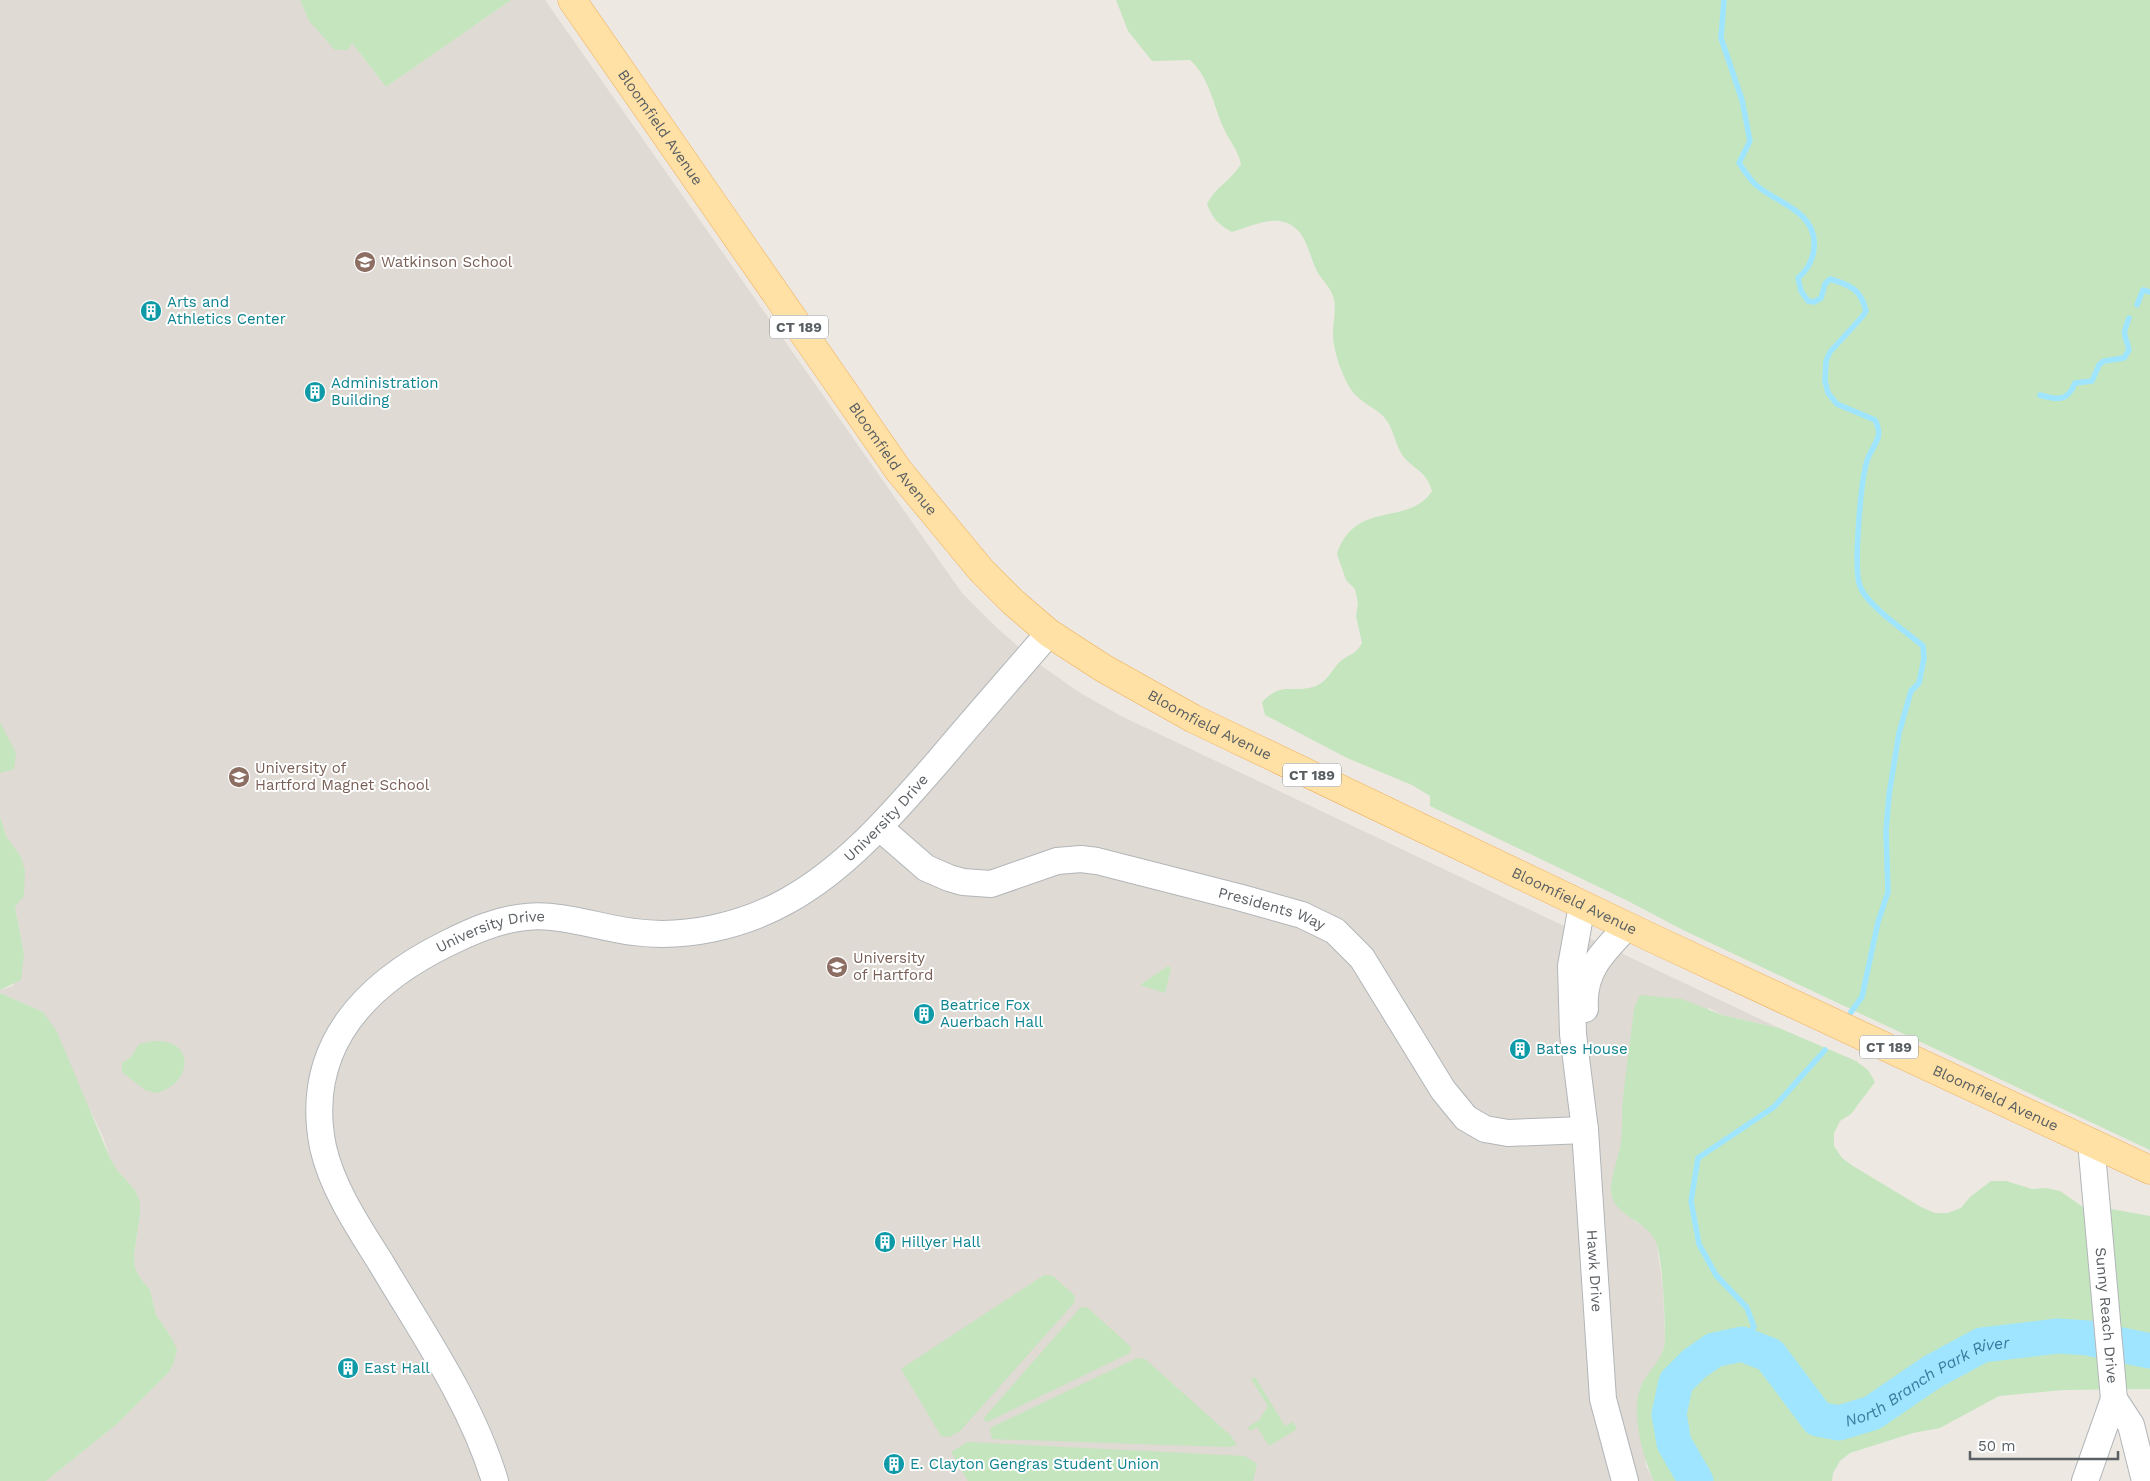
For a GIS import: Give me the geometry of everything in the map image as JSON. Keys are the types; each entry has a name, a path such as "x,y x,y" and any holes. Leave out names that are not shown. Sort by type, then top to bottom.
{"main road":[{"name":"Bloomfield Avenue","path":"572,0 899,471 974,562 1012,602 1049,633 1103,668 1173,708 1627,927 2150,1170"}],"street":[{"name":"University Drive","path":"495,1481 478,1432 462,1398 358,1225 338,1187 324,1150 320,1115 322,1085 332,1049 344,1026 367,997 394,973 457,939 504,921 542,917 636,933 688,932 723,926 772,908 801,893 880,828 1049,633"},
{"name":"Presidents Way","path":"880,828 926,868 963,882 991,884 1023,874 1046,863 1081,859 1133,869 1238,896 1326,924 1352,945 1362,958 1443,1090 1466,1118 1485,1128 1508,1133 1585,1130"},
{"name":"Hawk Drive","path":"1582,905 1571,966 1573,1034 1578,1058 1585,1130 1603,1399 1624,1481"},
{"name":"Hawk Drive","path":"1578,1058 1587,1033 1584,991 1597,957 1627,927"},
{"name":"Sunny Reach Drive","path":"2091,1142 2114,1399 2131,1425 2145,1481"},
{"path":"2085,1481 2114,1399"}],"shaded area":[{"name":"University of Hartford","path":"0,0 300,0 309,21 352,43 386,87 511,0 545,0 962,593 997,628 1035,661 1077,691 1121,716 1779,1028 1722,1015 1709,1008 1623,1100 1622,1140 1611,1192 1636,1222 1648,1228 1656,1239 1663,1288 1665,1342 1662,1355 1640,1388 1646,1466 1654,1481 46,1481 117,1424 168,1373 171,1337 156,1315 150,1290 135,1268 134,1255 140,1202 135,1190 117,1170 110,1158 103,1137 43,1012 0,993 0,990 13,986 24,954 15,907 21,857 6,836 0,816"}],"green space":[{"path":"300,0 511,0 386,87 352,43 348,50 335,50 309,21"},
{"path":"1116,0 2150,0 2150,1150 1683,930 1628,901 1430,806 1430,796 1412,785 1347,758 1265,715 1262,702 1269,696 1281,690 1305,689 1318,685 1326,679 1342,660 1355,652 1362,643 1356,616 1358,603 1355,589 1346,580 1337,554 1345,537 1356,526 1369,519 1410,508 1422,502 1432,491 1426,477 1403,457 1384,417 1355,395 1345,378 1336,355 1333,340 1335,310 1333,296 1318,273 1303,237 1292,226 1278,221 1258,224 1232,232 1223,227 1211,213 1207,204 1210,198 1241,164 1236,150 1224,129 1207,83 1190,60 1152,61 1128,31"},
{"path":"0,722 16,753 14,769 0,773"},
{"path":"0,816 6,836 21,857 25,871 24,896 15,907 24,954 21,980 0,990"},
{"path":"1168,966 1171,968 1165,993 1140,985"},
{"path":"0,993 43,1012 57,1032 110,1158 117,1170 135,1190 140,1202 134,1255 135,1268 150,1290 156,1315 177,1349 174,1362 168,1373 117,1424 46,1481 0,1481"},
{"path":"1640,995 1682,999 1722,1015 1779,1028 1856,1061 1868,1070 1875,1082 1851,1114 1840,1121 1834,1133 1834,1146 1842,1158 1853,1166 1921,1207 1935,1213 1948,1213 1961,1208 1970,1197 1991,1181 2006,1181 2032,1189 2046,1188 2060,1191 2083,1207 2097,1211 2111,1209 2150,1216 2150,1389 2063,1390 1999,1396 1940,1428 1913,1433 1850,1453 1840,1461 1833,1473 1832,1481 1654,1481 1642,1448 1637,1410 1640,1389 1659,1359 1664,1346 1664,1302 1660,1257 1654,1238 1643,1226 1617,1206 1611,1192 1621,1140 1622,1103 1634,1008"},
{"path":"154,1041 168,1042 178,1047 183,1054 185,1063 183,1073 177,1081 168,1088 156,1093 145,1090 122,1072 122,1063 131,1057 139,1044"},
{"path":"1044,1275 1053,1276 1075,1296 1074,1303 960,1431 949,1437 941,1436 901,1369"},
{"path":"1081,1307 1088,1308 1131,1347 1130,1353 987,1422 983,1419"},
{"path":"1137,1358 1145,1359 1230,1435 1237,1445 1228,1447 992,1439 990,1428"},
{"path":"1255,1377 1285,1426 1293,1422 1297,1429 1269,1446 1257,1427 1250,1431 1248,1427 1259,1420 1268,1406 1251,1379"},
{"path":"968,1442 1245,1456 1257,1464 1253,1481 968,1481 951,1452"}],"waterway":[{"path":"1724,0 1721,38 1742,100 1750,141 1739,163 1755,184 1797,212 1809,224 1814,240 1814,249 1809,265 1798,278 1801,291 1808,301 1814,302 1821,298 1825,284 1830,279 1854,289 1864,304 1866,311 1862,317 1830,352 1826,361 1825,381 1828,393 1837,404 1875,420 1879,432 1877,441 1867,461 1862,486 1857,562 1858,577 1864,594 1871,602 1923,646 1924,658 1919,683 1911,691 1899,733 1889,795 1886,831 1888,892 1878,922 1862,997 1851,1012"},
{"path":"2137,305 2143,290 2150,292"},
{"path":"2040,395 2061,398 2069,394 2075,383 2092,381 2099,365 2104,361 2124,358 2129,350 2124,335 2129,318"},
{"path":"1742,1344 1754,1327 1747,1308 1716,1275 1699,1244 1691,1201 1698,1158 1774,1107 1825,1050"},
{"name":"North Branch Park River","path":"1696,1481 1674,1443 1669,1414 1676,1382 1694,1364 1714,1350 1742,1344 1770,1355 1818,1419 1839,1423 1872,1413 1932,1372 1982,1345 2058,1336 2088,1338 2150,1351"}],"place":[{"name":"Watkinson School","path":"365,262"},
{"name":"Arts and Athletics Center","path":"151,311"},
{"name":"Administration Building","path":"315,392"},
{"name":"University of Hartford Magnet School","path":"239,777"},
{"name":"University of Hartford","path":"837,967"},
{"name":"Beatrice Fox Auerbach Hall","path":"924,1014"},
{"name":"Bates House","path":"1520,1049"},
{"name":"Hillyer Hall","path":"885,1242"},
{"name":"East Hall","path":"348,1368"},
{"name":"E. Clayton Gengras Student Union","path":"894,1464"}]}
